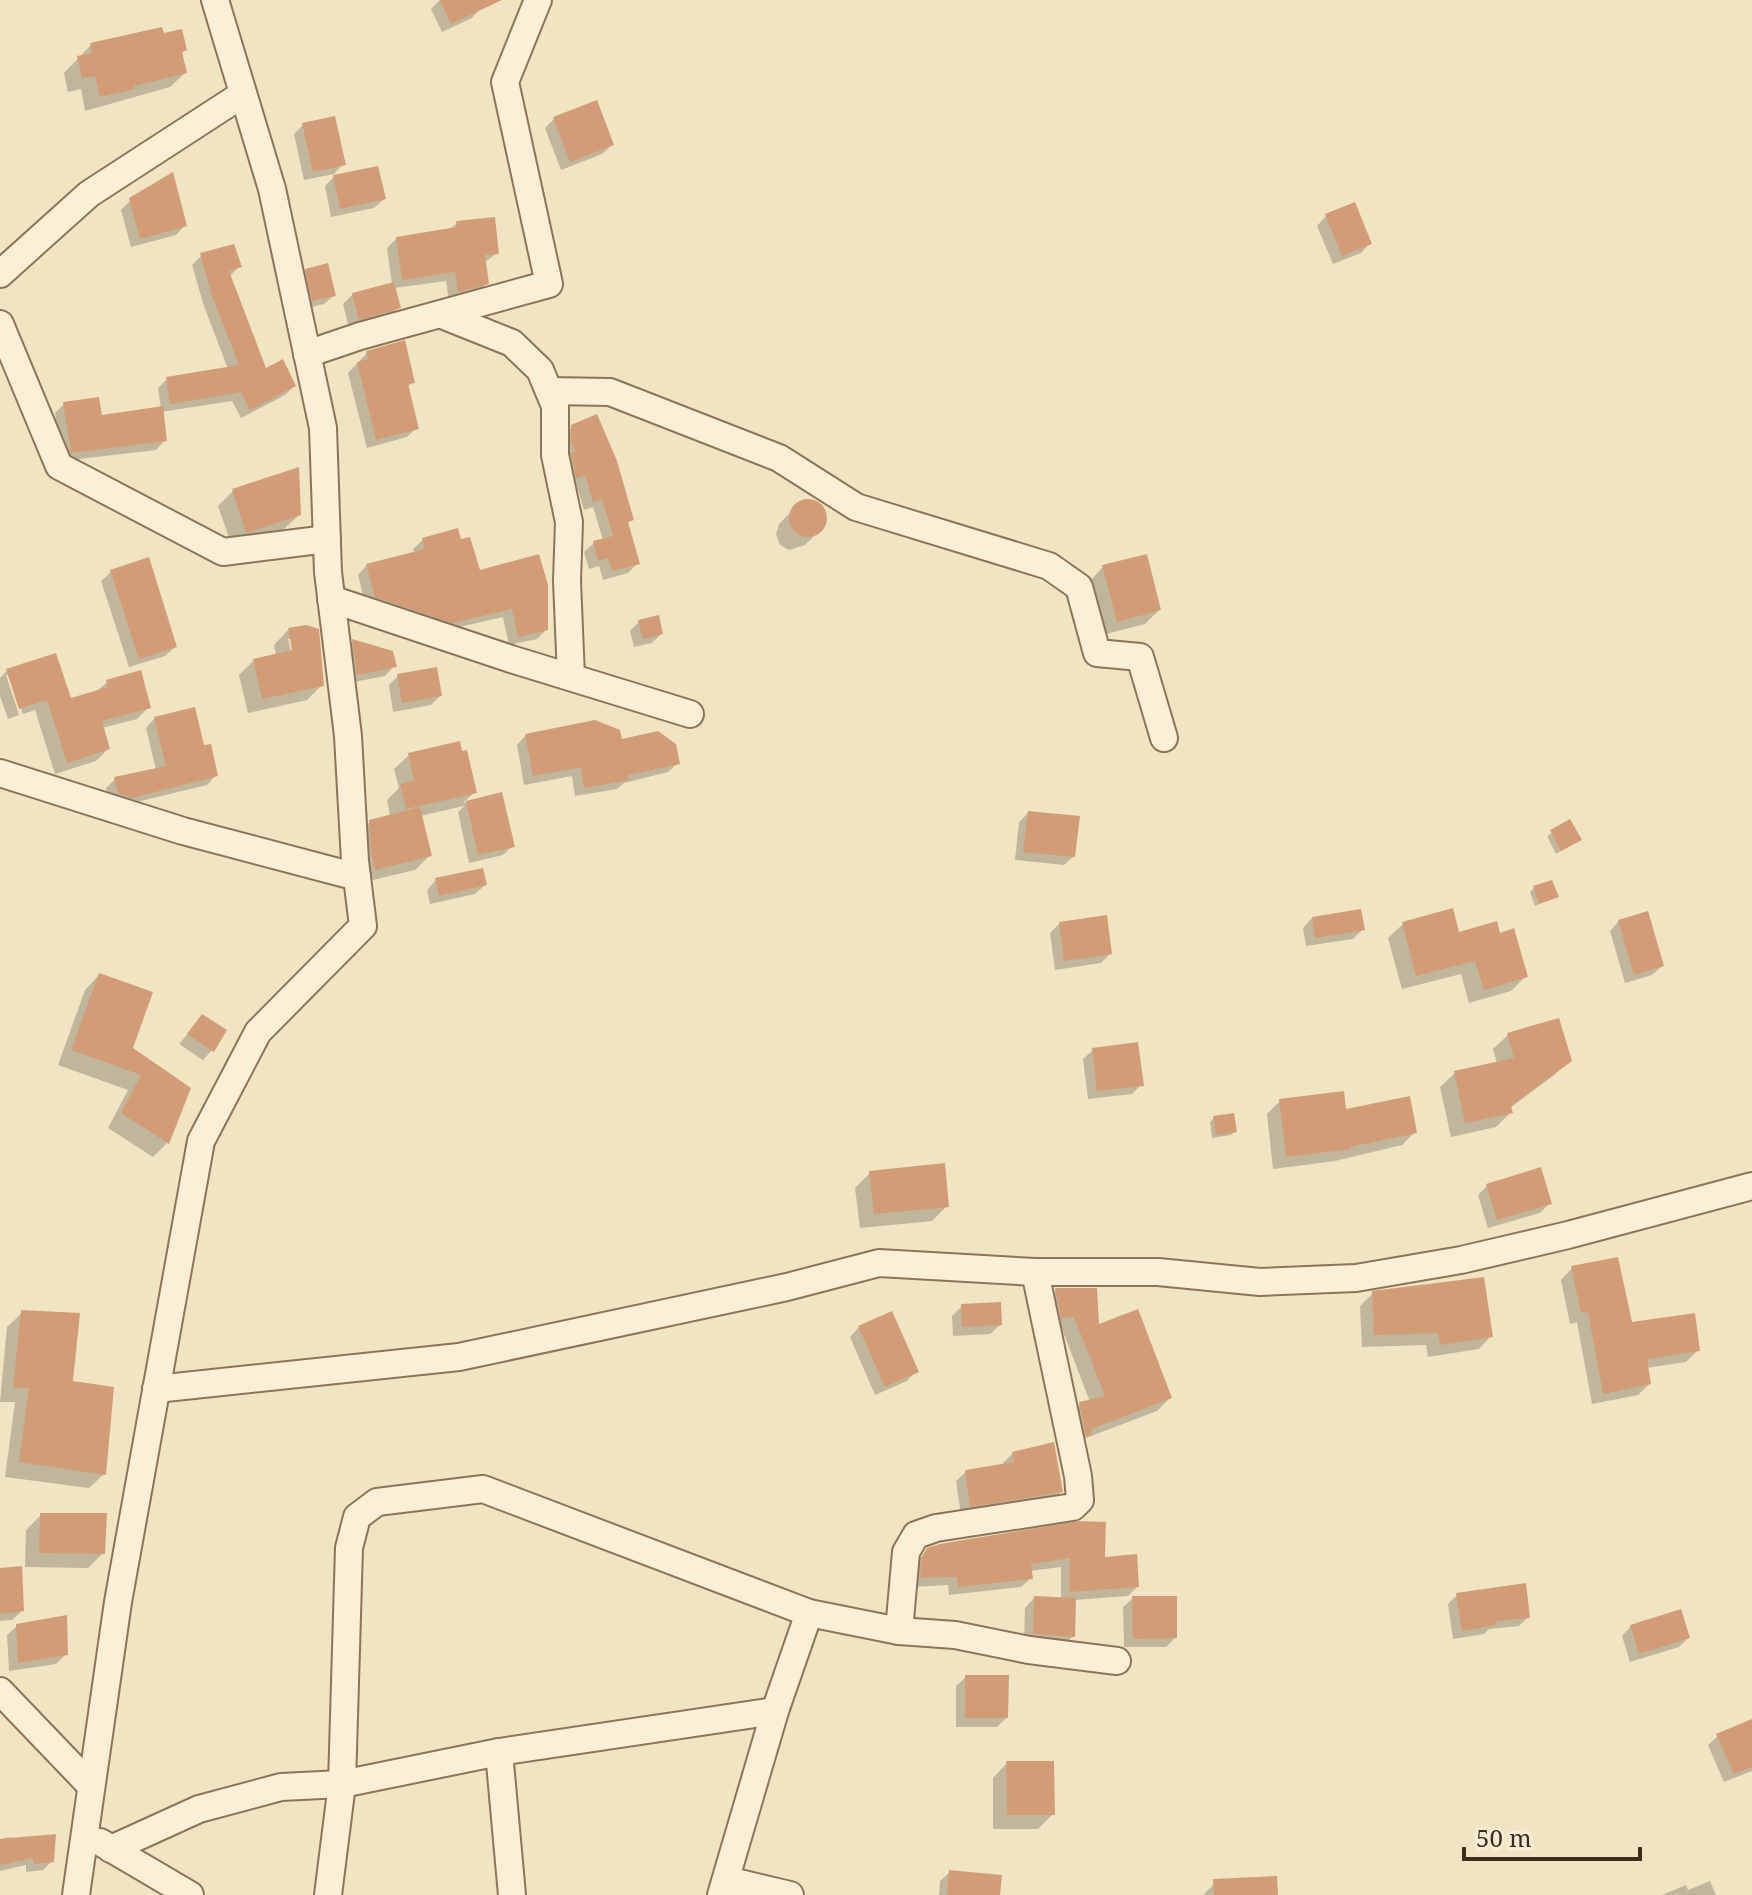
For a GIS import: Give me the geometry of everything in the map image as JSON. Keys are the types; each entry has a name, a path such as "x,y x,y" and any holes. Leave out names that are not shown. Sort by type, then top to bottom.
{"street":[{"path":"76,1895 118,1602 201,1141 258,1032 363,926 348,736 331,599 323,428 272,189 215,0"},
{"path":"307,354 360,336 549,284 505,82 538,0"},
{"path":"0,274 89,194 243,94"},
{"path":"442,315 512,343 540,370 555,406 555,455 569,522 567,581 571,677"},
{"path":"0,324 59,466 223,552 327,539"},
{"path":"549,391 610,392 779,458 856,507 1049,566 1079,587 1097,653 1140,657 1164,738"},
{"path":"331,599 690,714"},
{"path":"0,773 183,831 357,877"},
{"path":"156,1389 459,1357 787,1287 879,1263 1035,1272 1158,1272 1260,1282 1356,1278 1461,1260 1752,1186"},
{"path":"899,1631 906,1552 916,1535 936,1528 1073,1507 1080,1500 1078,1476 1035,1272"},
{"path":"328,1895 342,1784 349,1548 357,1517 377,1502 483,1489 809,1613 899,1631 955,1635 1029,1650 1117,1661"},
{"path":"790,1895 724,1888 775,1711 809,1613"},
{"path":"0,1691 91,1786"},
{"path":"111,1849 199,1809 281,1787 342,1784 499,1752 775,1711"},
{"path":"499,1752 512,1895"},
{"path":"84,1833 190,1895"}],"building":[{"path":"440,0 502,0 451,24"},
{"path":"162,27 164,33 182,29 187,50 182,52 187,73 100,97 95,76 82,78 77,56 92,53 90,43"},
{"path":"597,100 614,145 570,162 553,117"},
{"path":"335,116 346,165 313,172 302,123"},
{"path":"378,166 386,199 340,209 333,175"},
{"path":"173,172 187,226 140,239 129,198"},
{"path":"1355,202 1372,244 1342,256 1325,214"},
{"path":"495,217 499,254 485,255 489,284 458,292 455,272 402,280 396,237 457,227 456,221"},
{"path":"234,244 242,267 229,271 266,368 283,359 296,386 250,410 241,392 170,404 166,377 239,365 212,296 200,253"},
{"path":"328,263 336,296 312,301 305,269"},
{"path":"394,282 401,308 359,320 352,293"},
{"path":"405,340 415,383 408,384 419,429 376,440 357,362 368,359 366,351"},
{"path":"99,397 102,415 163,406 167,441 71,453 63,402"},
{"path":"597,414 617,461 634,520 628,522 640,564 612,571 608,558 598,561 593,541 613,536 602,499 593,502 585,475 576,478 571,453 575,451 571,441 571,425"},
{"path":"299,467 301,515 246,533 232,489"},
{"path":"808,499 821,505 827,518 821,531 808,537 795,531 789,518 795,505"},
{"path":"458,528 461,539 470,537 480,570 539,554 548,585 548,630 518,637 512,609 452,623 375,597 366,564 425,549 422,538"},
{"path":"1147,554 1161,610 1117,622 1102,565"},
{"path":"149,557 177,647 139,659 110,570"},
{"path":"659,615 663,634 643,639 638,620"},
{"path":"306,625 319,629 324,686 262,699 253,659 292,650 288,628"},
{"path":"352,639 393,651 397,667 357,675"},
{"path":"56,653 71,698 108,687 106,680 141,670 151,708 102,721 110,749 67,763 47,700 19,709 6,669"},
{"path":"437,667 442,696 402,703 397,674"},
{"path":"195,707 204,745 211,744 218,776 131,798 118,793 114,777 166,766 154,717"},
{"path":"595,720 620,730 622,739 658,731 676,744 680,764 628,775 629,780 584,788 581,767 533,776 525,734"},
{"path":"460,741 462,751 467,750 477,793 406,809 400,784 414,781 408,753"},
{"path":"502,792 515,847 478,855 466,801"},
{"path":"420,807 432,856 375,870 369,820"},
{"path":"1028,811 1080,816 1075,857 1023,852"},
{"path":"1570,819 1582,840 1561,851 1550,830"},
{"path":"483,868 487,885 439,896 435,878"},
{"path":"1552,880 1559,897 1539,904 1533,886"},
{"path":"1453,908 1459,932 1497,921 1500,933 1514,928 1528,977 1484,990 1475,961 1416,976 1402,922"},
{"path":"1361,909 1365,930 1315,938 1312,917"},
{"path":"1648,911 1664,966 1634,975 1618,920"},
{"path":"1107,915 1112,954 1064,961 1059,922"},
{"path":"99,973 153,992 133,1048 191,1088 169,1144 121,1113 141,1075 71,1050"},
{"path":"202,1014 227,1030 214,1052 187,1034"},
{"path":"1559,1018 1572,1061 1511,1106 1513,1113 1465,1123 1454,1071 1514,1058 1507,1033"},
{"path":"1138,1042 1144,1086 1097,1091 1092,1048"},
{"path":"1344,1091 1346,1109 1410,1096 1417,1133 1351,1149 1286,1157 1279,1099"},
{"path":"1234,1113 1237,1132 1216,1135 1213,1116"},
{"path":"945,1163 949,1207 874,1214 869,1171"},
{"path":"1541,1167 1552,1204 1497,1220 1486,1184"},
{"path":"1618,1257 1632,1322 1695,1313 1700,1351 1647,1359 1651,1384 1603,1394 1588,1312 1581,1313 1571,1266"},
{"path":"1484,1277 1493,1337 1440,1345 1438,1333 1374,1335 1372,1291"},
{"path":"1055,1288 1097,1288 1099,1324 1138,1309 1172,1398 1091,1429 1092,1434 1086,1436 1079,1402 1105,1396 1074,1317 1061,1318"},
{"path":"1001,1302 1002,1325 962,1327 961,1304"},
{"path":"21,1310 80,1313 73,1381 114,1387 106,1475 19,1462 29,1388 13,1388"},
{"path":"892,1311 919,1372 885,1387 858,1326"},
{"path":"1054,1442 1063,1492 970,1507 965,1470 1014,1462 1012,1452"},
{"path":"40,1513 107,1513 105,1554 39,1553"},
{"path":"1079,1521 1106,1522 1105,1557 1137,1554 1139,1587 1069,1592 1070,1558 1031,1564 1033,1579 958,1587 957,1577 920,1578 922,1557 927,1548"},
{"path":"22,1566 24,1611 0,1614 0,1568"},
{"path":"1526,1583 1530,1618 1495,1621 1496,1625 1462,1631 1456,1593"},
{"path":"1034,1596 1076,1598 1075,1637 1033,1634"},
{"path":"1132,1596 1177,1596 1177,1638 1133,1639"},
{"path":"1681,1609 1690,1638 1639,1654 1630,1625"},
{"path":"67,1615 68,1655 18,1663 16,1624"},
{"path":"965,1675 1009,1675 1008,1718 965,1718"},
{"path":"1752,1719 1752,1767 1734,1774 1716,1734"},
{"path":"1006,1761 1054,1761 1055,1815 1007,1815"},
{"path":"56,1834 54,1862 34,1864 33,1858 0,1865 0,1839"},
{"path":"949,1870 1002,1875 1000,1895 947,1895"},
{"path":"1277,1876 1278,1895 1214,1895 1213,1879"}]}
